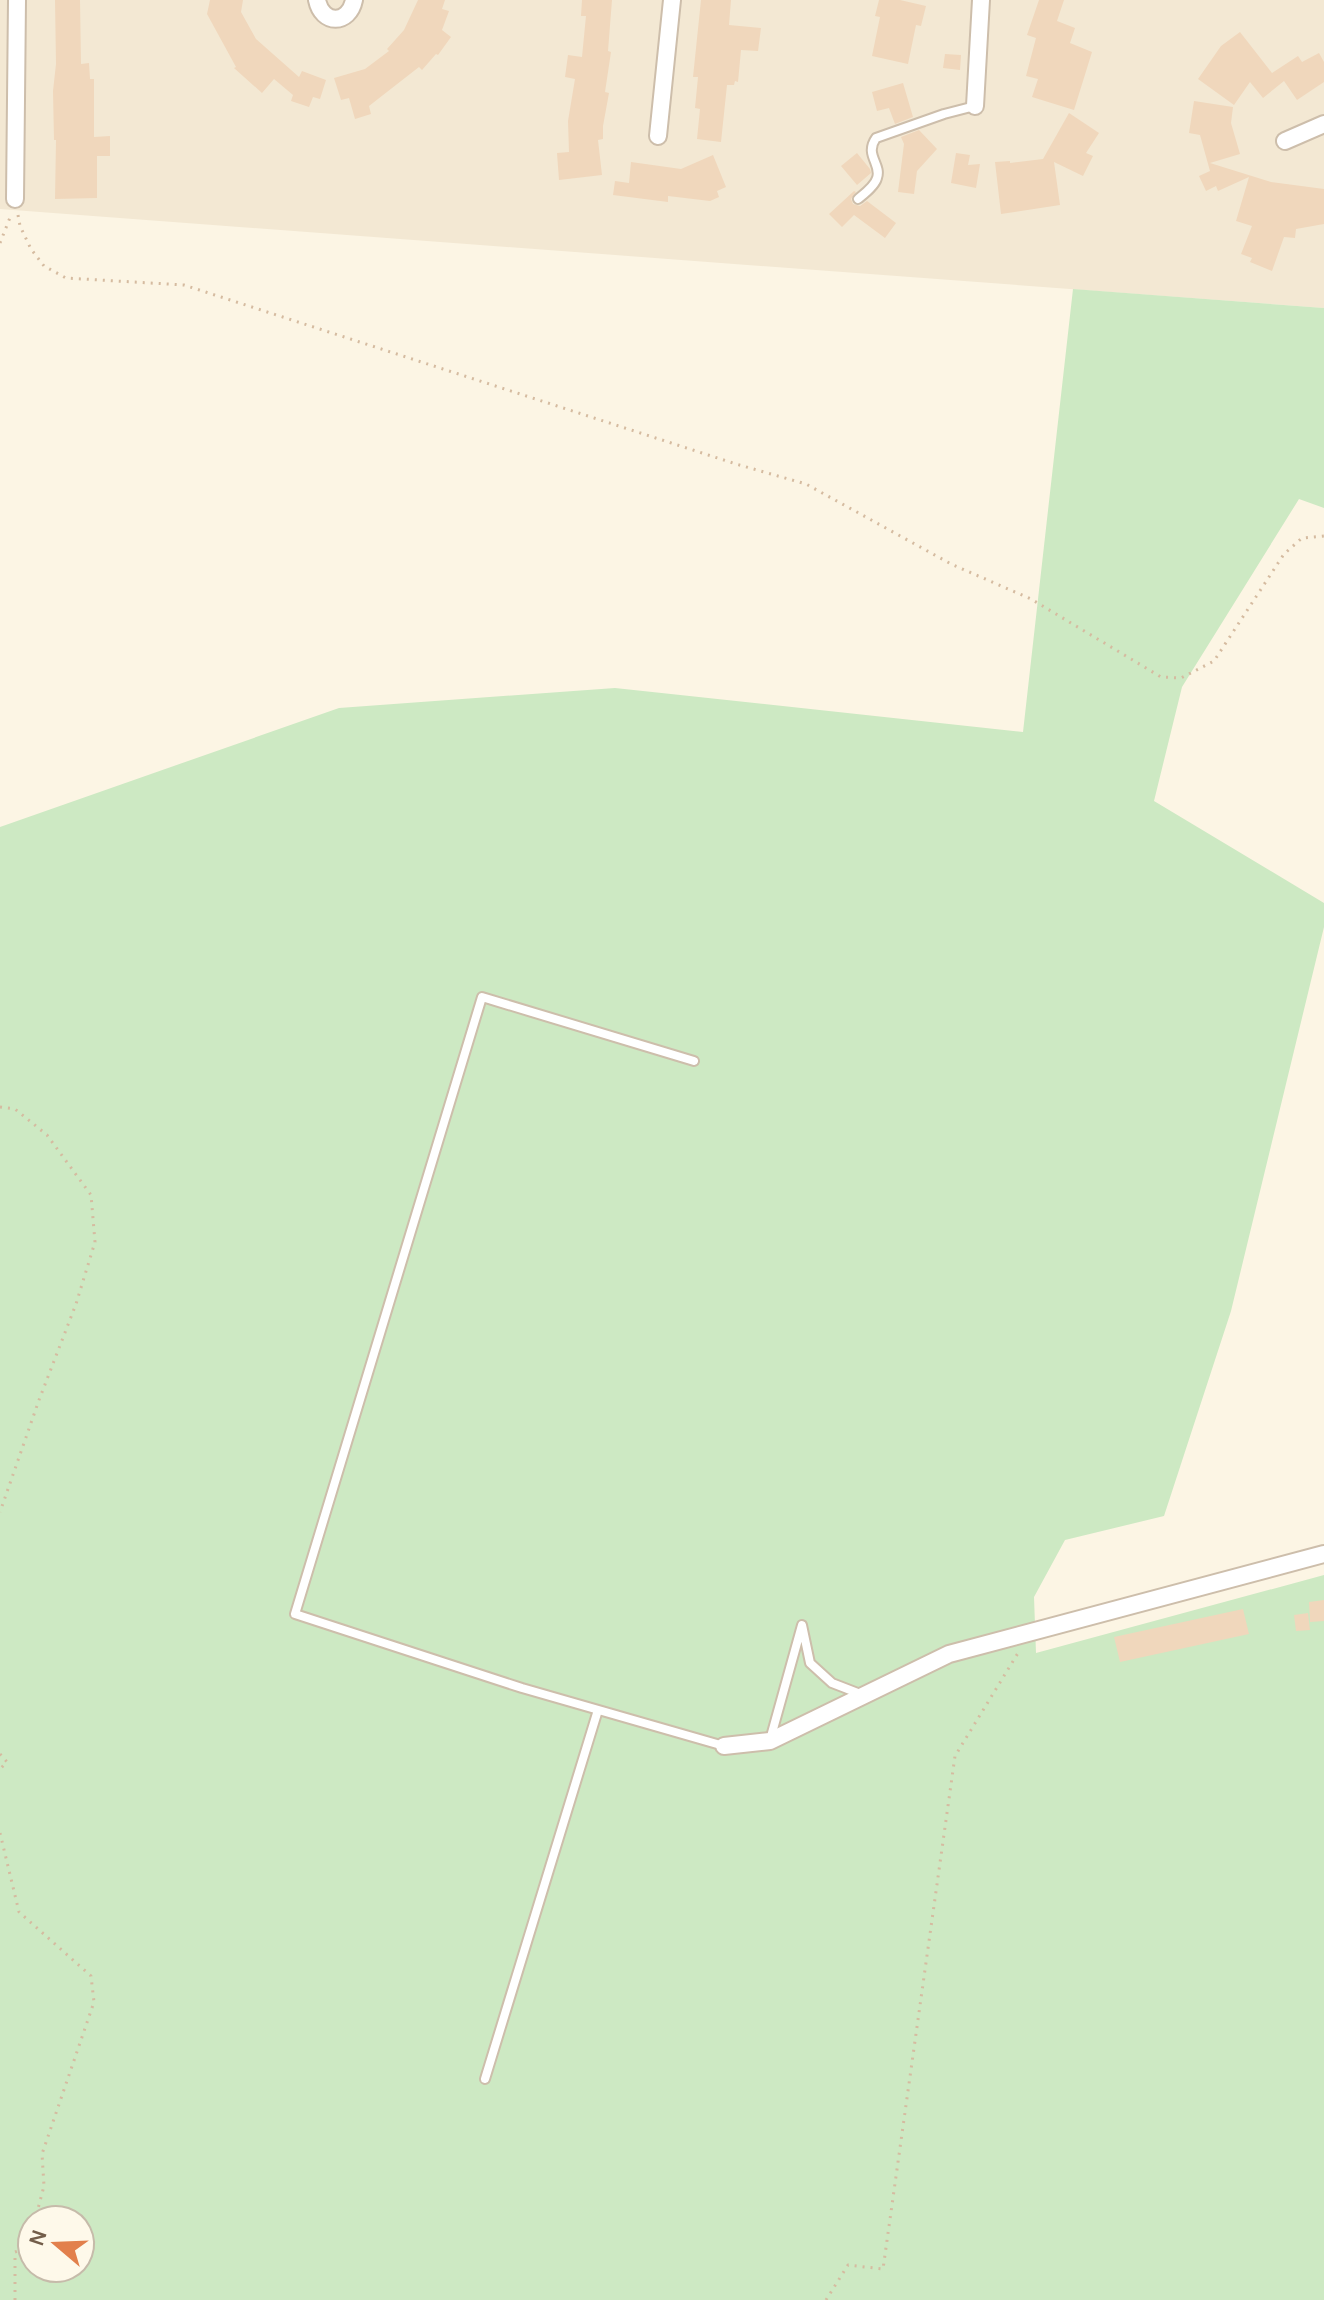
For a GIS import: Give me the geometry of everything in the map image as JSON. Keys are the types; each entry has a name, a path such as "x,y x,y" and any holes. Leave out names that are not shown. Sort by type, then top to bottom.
{"street":[{"path":"15,199 17,0"},
{"path":"317,0 323,14 340,18 350,12 354,0"},
{"path":"658,136 672,0"},
{"path":"975,106 981,0"},
{"path":"1285,141 1324,124"},
{"path":"724,1746 770,1741 949,1654 1324,1554"}],"lane":[{"path":"858,199 879,174 872,154 872,144 876,138 975,106"},
{"path":"694,1061 482,997 295,1614 522,1688 724,1746"},
{"path":"770,1741 802,1625 810,1663 832,1683 863,1695"},
{"path":"485,2079 598,1710"}],"path":[{"path":"0,243 15,199"},
{"path":"15,199 20,226 31,249 44,266 66,278 184,285 806,484 951,564 1031,599 1161,677 1181,678 1214,661 1284,554 1302,538 1324,536"},
{"path":"0,1107 15,1109 47,1135 91,1195 95,1242 76,1304 0,1512"},
{"path":"826,2300 848,2265 883,2269 955,1756 1018,1655 1014,1636"},
{"path":"0,1754 7,1762 0,1769"},
{"path":"0,1833 19,1912 91,1976 94,2002 42,2154 44,2186 39,2204"},
{"path":"15,2300 16,2252"}],"shaded area":[{"path":"0,0 1324,0 1324,308 0,209"}],"green space":[{"path":"1073,289 1324,308 1324,508 1299,499 1182,687 1154,801 1324,903 1324,927 1231,1311 1164,1516 1065,1540 1034,1597 1036,1653 1324,1575 1324,2300 0,2300 0,827 339,708 615,688 1023,732"}],"building":[{"path":"55,0 80,0 81,64 89,63 90,79 94,79 94,137 110,136 110,156 97,156 97,198 55,199"},
{"path":"210,0 243,0 241,12 256,39 299,77 302,71 326,80 320,99 313,97 309,107 291,101 293,95 274,79 262,93 234,68 207,14"},
{"path":"418,0 445,0 442,9 449,11 442,30 451,37 422,70 419,67 369,106 371,114 355,119 349,98 341,100 334,78 365,69 389,51 387,49 404,30"},
{"path":"582,0 612,0 608,51 611,52 605,92 609,93 603,139 598,140 602,175 559,180 557,153 569,152 568,121 575,79 565,77 568,55 582,57 586,16 581,16"},
{"path":"701,0 731,0 729,25 761,28 758,51 741,50 738,82 727,85 721,142 697,139 700,109 695,108 698,77 693,77"},
{"path":"879,0 900,0 926,6 921,26 916,25 908,64 872,56 880,17 875,16"},
{"path":"1039,0 1064,0 1057,21 1075,28 1070,43 1092,52 1074,110 1032,97 1038,79 1026,76 1036,38 1027,35"},
{"path":"1240,32 1272,73 1298,56 1302,62 1319,53 1324,62 1324,82 1297,100 1284,81 1263,98 1250,82 1234,105 1198,79 1221,46"},
{"path":"945,54 961,55 960,70 943,68"},
{"path":"903,83 913,117 895,124 889,108 877,111 872,92"},
{"path":"1194,101 1233,107 1231,123 1240,154 1210,163 1271,182 1324,189 1324,224 1296,229 1295,238 1284,237 1272,271 1250,262 1252,258 1241,254 1252,226 1236,221 1249,177 1218,191 1216,186 1206,191 1199,176 1210,171 1200,135 1189,133"},
{"path":"1069,113 1099,133 1086,153 1093,156 1083,176 1054,162 1060,205 1001,214 995,162 1043,159"},
{"path":"919,130 937,149 917,171 914,194 898,192 904,144 901,137"},
{"path":"857,153 871,173 857,185 841,166"},
{"path":"956,153 970,155 968,165 980,164 976,188 951,183"},
{"path":"713,155 726,187 717,191 719,197 710,201 668,196 668,202 613,195 615,181 629,183 631,162 681,169"},
{"path":"854,191 853,204 860,206 867,201 896,223 885,238 854,215 842,227 829,214"},
{"path":"1324,1600 1324,1621 1310,1622 1309,1602"},
{"path":"1243,1609 1249,1634 1120,1662 1114,1637"},
{"path":"1308,1613 1310,1630 1296,1631 1294,1615"}]}
